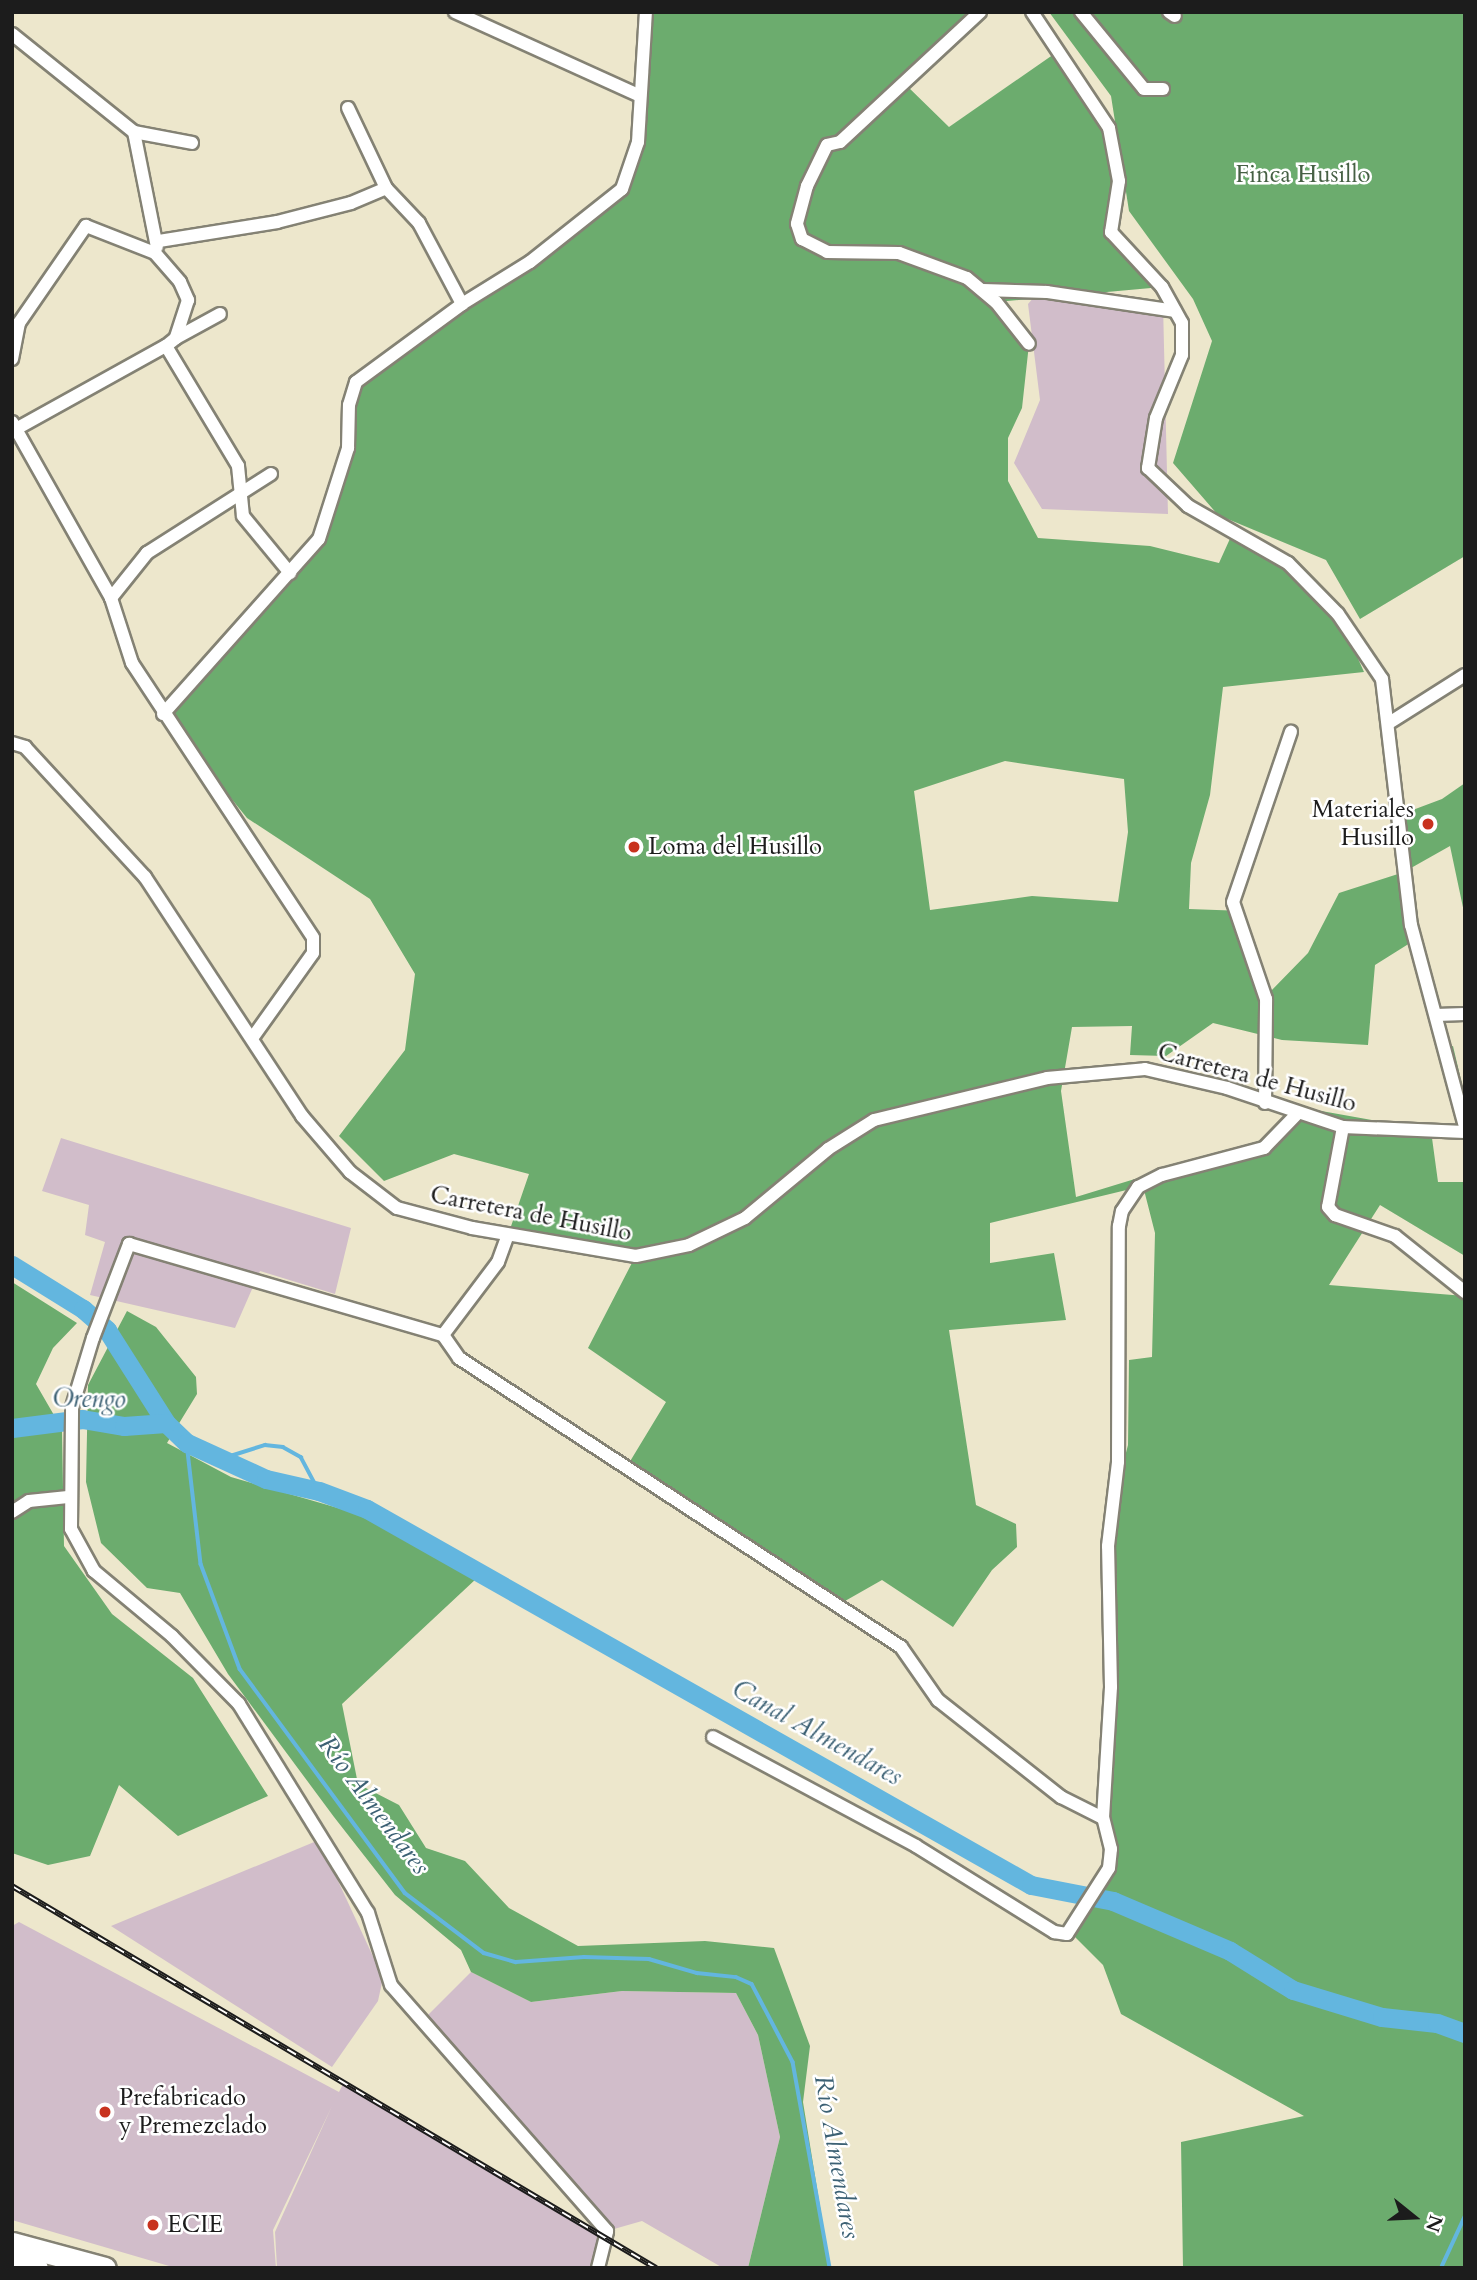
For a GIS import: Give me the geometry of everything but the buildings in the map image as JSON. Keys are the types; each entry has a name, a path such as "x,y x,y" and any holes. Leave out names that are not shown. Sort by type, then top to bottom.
{"highway":[{"path":"12,2243 105,2268"},
{"path":"12,2261 37,2268"}],"street":[{"path":"455,12 640,96"},
{"path":"163,714 319,539 330,516 348,448 349,405 356,382 462,304 530,262 622,189 638,142 646,12"},
{"path":"980,12 840,142 827,145 807,186 797,224 802,239 828,252 899,253 967,278 983,290 1029,344"},
{"path":"1032,12 1109,128 1119,181 1111,232 1162,287 1182,323 1182,355 1156,418 1148,468 1188,506 1288,563 1338,614 1382,679 1411,925 1465,1127"},
{"path":"1081,12 1144,89 1163,89"},
{"path":"12,34 134,132 192,143"},
{"path":"348,108 386,188 419,223 462,304"},
{"path":"134,132 157,247 180,282 188,300 171,342"},
{"path":"12,359 19,323 86,226 157,247 351,203 386,188"},
{"path":"983,290 1047,292 1175,311"},
{"path":"220,314 14,426 111,598 132,663 163,714 313,938 313,953 253,1037"},
{"path":"171,342 238,466 238,495 243,516 290,573"},
{"path":"111,598 147,554 271,474"},
{"path":"1389,723 1465,675"},
{"path":"1265,1103 1266,999 1233,902 1291,732"},
{"name":"Carretera de Husillo","path":"12,743 24,747 145,877 253,1037 302,1116 350,1172 397,1208 508,1235 636,1256 689,1245 745,1218 828,1149 874,1120 1047,1078 1145,1069 1343,1126 1465,1132"},
{"path":"1436,1015 1465,1014"},
{"path":"713,1737 916,1846 1054,1932 1067,1934 1067,1929 1109,1868 1111,1849 1103,1818 1111,1687 1108,1546 1118,1462 1119,1226 1122,1211 1138,1187 1162,1175 1264,1148 1297,1114"},
{"path":"1343,1126 1328,1207 1335,1215 1395,1236 1465,1292"},
{"path":"443,1335 498,1262 508,1235"},
{"path":"598,2268 607,2231 391,1986 368,1913 239,1704 172,1636 94,1571 71,1529 68,1497 72,1413 93,1338 129,1244 443,1335 459,1358 901,1647 937,1700 1061,1797 1103,1818"},
{"path":"12,1512 29,1500 68,1497"}],"shaded area":[{"path":"1041,289 1163,304 1168,514 1042,509 1014,463 1040,400 1028,304"},
{"path":"61,1138 351,1228 335,1294 260,1271 235,1328 90,1295 105,1242 85,1235 89,1205 42,1191"},
{"path":"319,1840 383,1978 378,2001 332,2067 111,1926"},
{"path":"19,1922 339,2092 344,2082 607,2240 595,2268 277,2268 275,2232 332,2106 273,2230 276,2268 176,2268 12,2220 12,1926"},
{"path":"471,1972 531,2002 622,1991 736,1993 758,2035 780,2137 748,2268 723,2268 642,2221 607,2231 422,2021"}],"green space":[{"path":"646,12 980,12 905,84 949,127 1057,52 1098,109 1119,181 1112,232 1162,287 996,302 1029,344 1022,408 1008,438 1008,481 1038,538 1150,546 1219,563 1233,532 1288,563 1338,614 1364,672 1223,687 1210,795 1191,863 1189,909 1244,911 1270,992 1308,953 1339,893 1398,874 1402,814 1442,799 1465,783 1465,917 1450,846 1411,868 1418,938 1375,965 1368,1045 1282,1040 1213,1023 1166,1056 1130,1055 1132,1026 1072,1027 1061,1091 1076,1197 1259,1141 1299,1107 1411,1127 1457,1125 1438,1049 1453,1046 1465,1097 1465,1137 1432,1138 1438,1182 1465,1182 1465,1256 1380,1205 1329,1285 1465,1296 1465,2268 1183,2268 1181,2142 1304,2116 1121,2014 1103,1965 1067,1929 1109,1868 1103,1818 1114,1499 1128,1445 1129,1360 1152,1357 1155,1233 1143,1186 990,1223 990,1263 1054,1253 1066,1320 949,1330 976,1505 1016,1524 1017,1547 992,1570 953,1627 882,1580 838,1605 626,1468 666,1402 588,1348 635,1257 508,1235 529,1174 454,1154 384,1181 339,1136 405,1050 415,974 370,899 247,818 163,714 261,606 330,516 356,382 621,189 638,142","holes":["1005,761 1124,779 1128,832 1118,902 1032,896 930,910 914,791"]},
{"name":"Finca Husillo","path":"1049,12 1465,12 1465,556 1360,619 1326,560 1218,515 1173,463 1212,341 1193,299 1129,211 1111,96"},
{"path":"12,1282 77,1323 53,1348 36,1384 62,1429 64,1546 112,1614 193,1678 268,1796 178,1836 119,1785 90,1856 48,1865 12,1853"},
{"path":"127,1311 156,1327 196,1377 197,1394 167,1443 231,1477 376,1519 477,1578 342,1704 358,1784 399,1805 426,1848 465,1861 509,1908 578,1946 705,1941 774,1948 810,2046 803,2102 830,2268 748,2268 780,2137 758,2035 736,1993 622,1991 531,2002 471,1972 461,1950 395,1895 334,1817 228,1674 180,1593 147,1588 101,1543 86,1482 88,1385"}],"waterway":[{"name":"Canal Almendares","path":"12,1265 83,1309 107,1330 166,1423 187,1443 266,1479 319,1491 367,1509 1031,1885 1113,1901 1230,1951 1293,1990 1382,2017 1437,2023 1465,2033"},
{"name":"Orengo","path":"12,1428 82,1419 124,1426 166,1423"},
{"name":"Río Almendares","path":"187,1443 201,1564 240,1669 405,1893 484,1953 516,1962 584,1957 649,1959 697,1973 736,1977 752,1984 793,2062 830,2268"},
{"path":"224,1458 265,1445 283,1447 301,1457 319,1491"},
{"name":"Río Almendares","path":"1441,2268 1465,2216"}],"railway":[{"path":"12,1886 656,2268"}],"place":[{"name":"Materiales Husillo","path":"1428,824"},
{"name":"Loma del Husillo","path":"634,847"},
{"name":"Prefabricado y Premezclado","path":"105,2112"},
{"name":"ECIE","path":"153,2225"}]}
